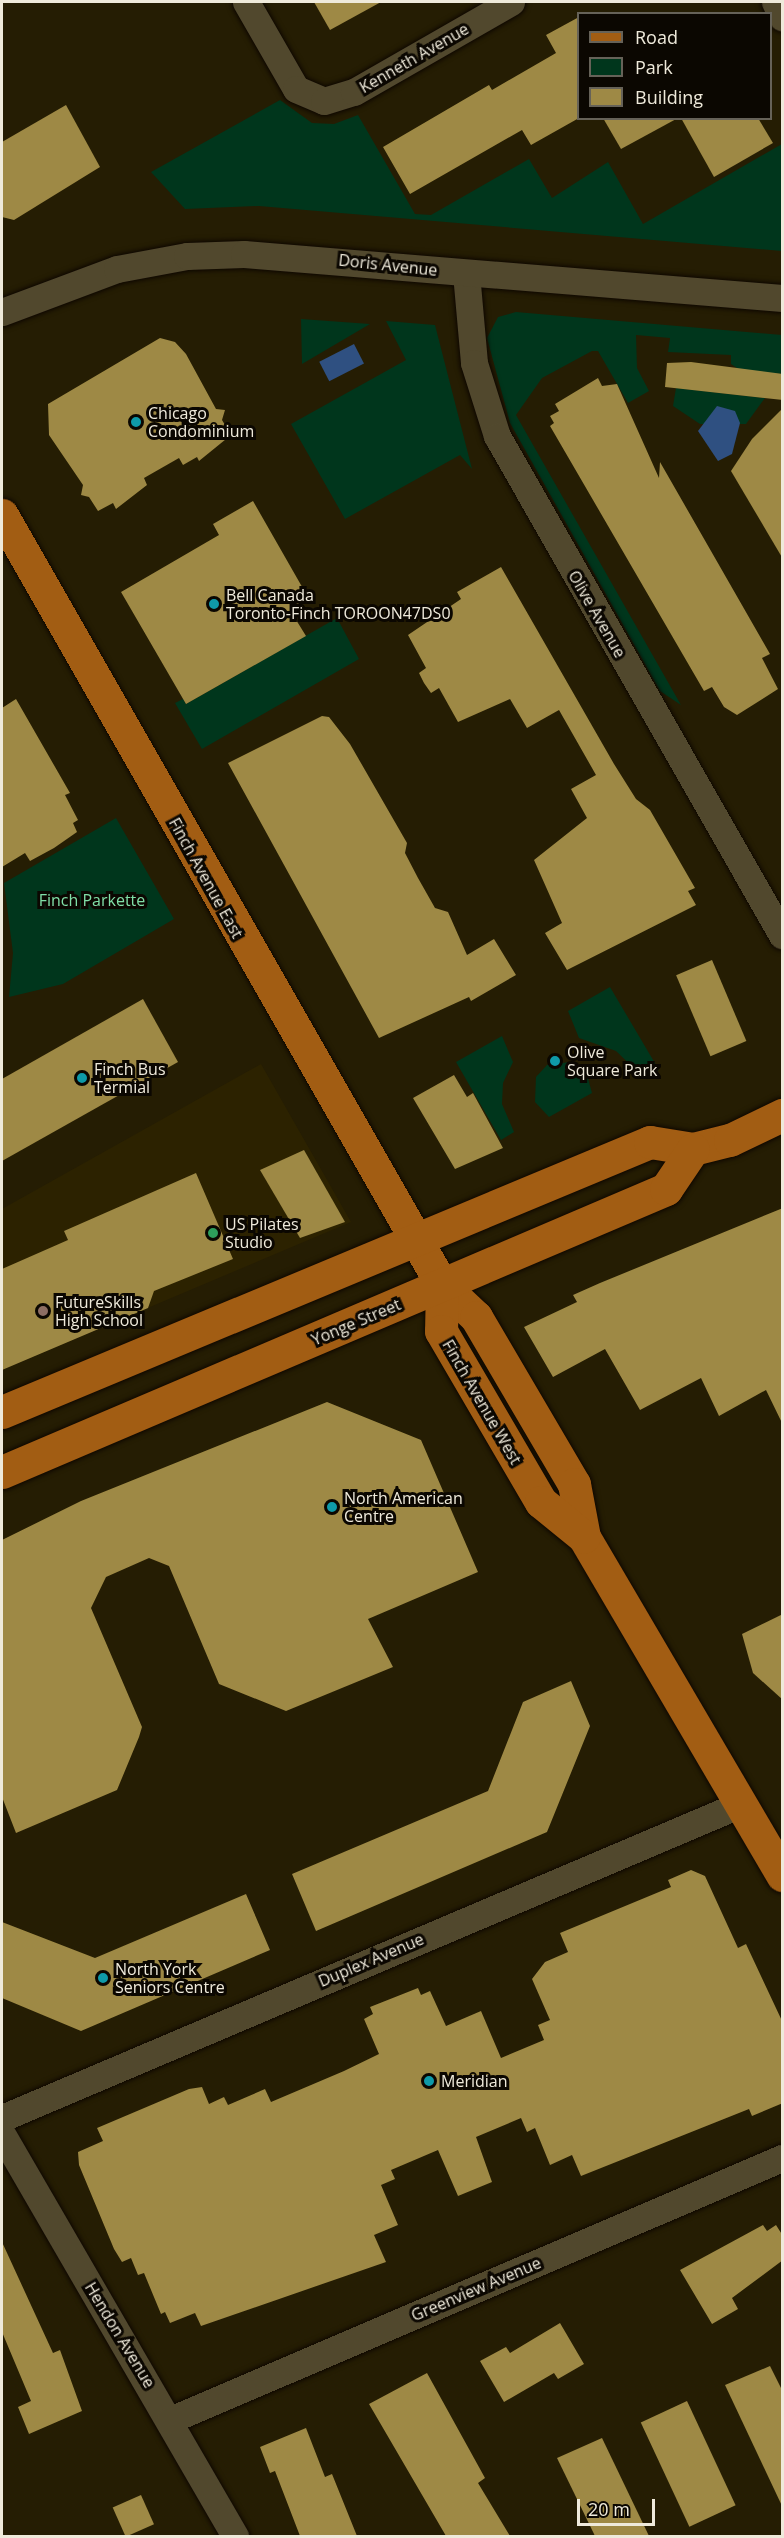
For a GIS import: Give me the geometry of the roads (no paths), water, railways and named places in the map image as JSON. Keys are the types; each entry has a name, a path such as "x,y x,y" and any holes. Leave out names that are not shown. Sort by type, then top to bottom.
{"main road":[{"name":"Finch Avenue East","path":"2,515 442,1285"},
{"path":"2,1412 416,1237 650,1142 693,1149 730,1140 783,1115"},
{"name":"Yonge Street","path":"2,1472 666,1189 693,1149"},
{"path":"442,1285 476,1317 574,1484 584,1537 783,1875"}],"street":[{"name":"Kenneth Avenue","path":"246,2 296,88 312,99 354,92 511,2"},
{"path":"775,2 783,17"},
{"name":"Doris Avenue","path":"2,312 117,269 187,256 269,255 783,298"},
{"name":"Olive Avenue","path":"466,273 474,363 497,436 783,935"},
{"name":"Duplex Avenue","path":"2,2118 741,1803"},
{"name":"Hendon Avenue","path":"2,2134 170,2420 235,2536"},
{"name":"Greenview Avenue","path":"170,2420 783,2158"}],"water":[{"path":"354,344 364,364 329,381 319,362"},
{"path":"717,406 735,411 740,423 732,454 718,461 698,431"}],"place":[{"name":"Chicago Condominium","path":"136,422"},
{"name":"Bell Canada Toronto-Finch TOROON47DS0","path":"214,604"},
{"name":"Olive Square Park","path":"555,1061"},
{"name":"Finch Bus Termial","path":"82,1078"},
{"name":"US Pilates Studio","path":"213,1233"},
{"name":"FutureSkills High School","path":"43,1311"},
{"name":"North American Centre","path":"332,1507"},
{"name":"North York Seniors Centre","path":"103,1978"},
{"name":"Meridian","path":"429,2081"}],"park label":[{"name":"Finch Parkette","path":"92,900"}]}
